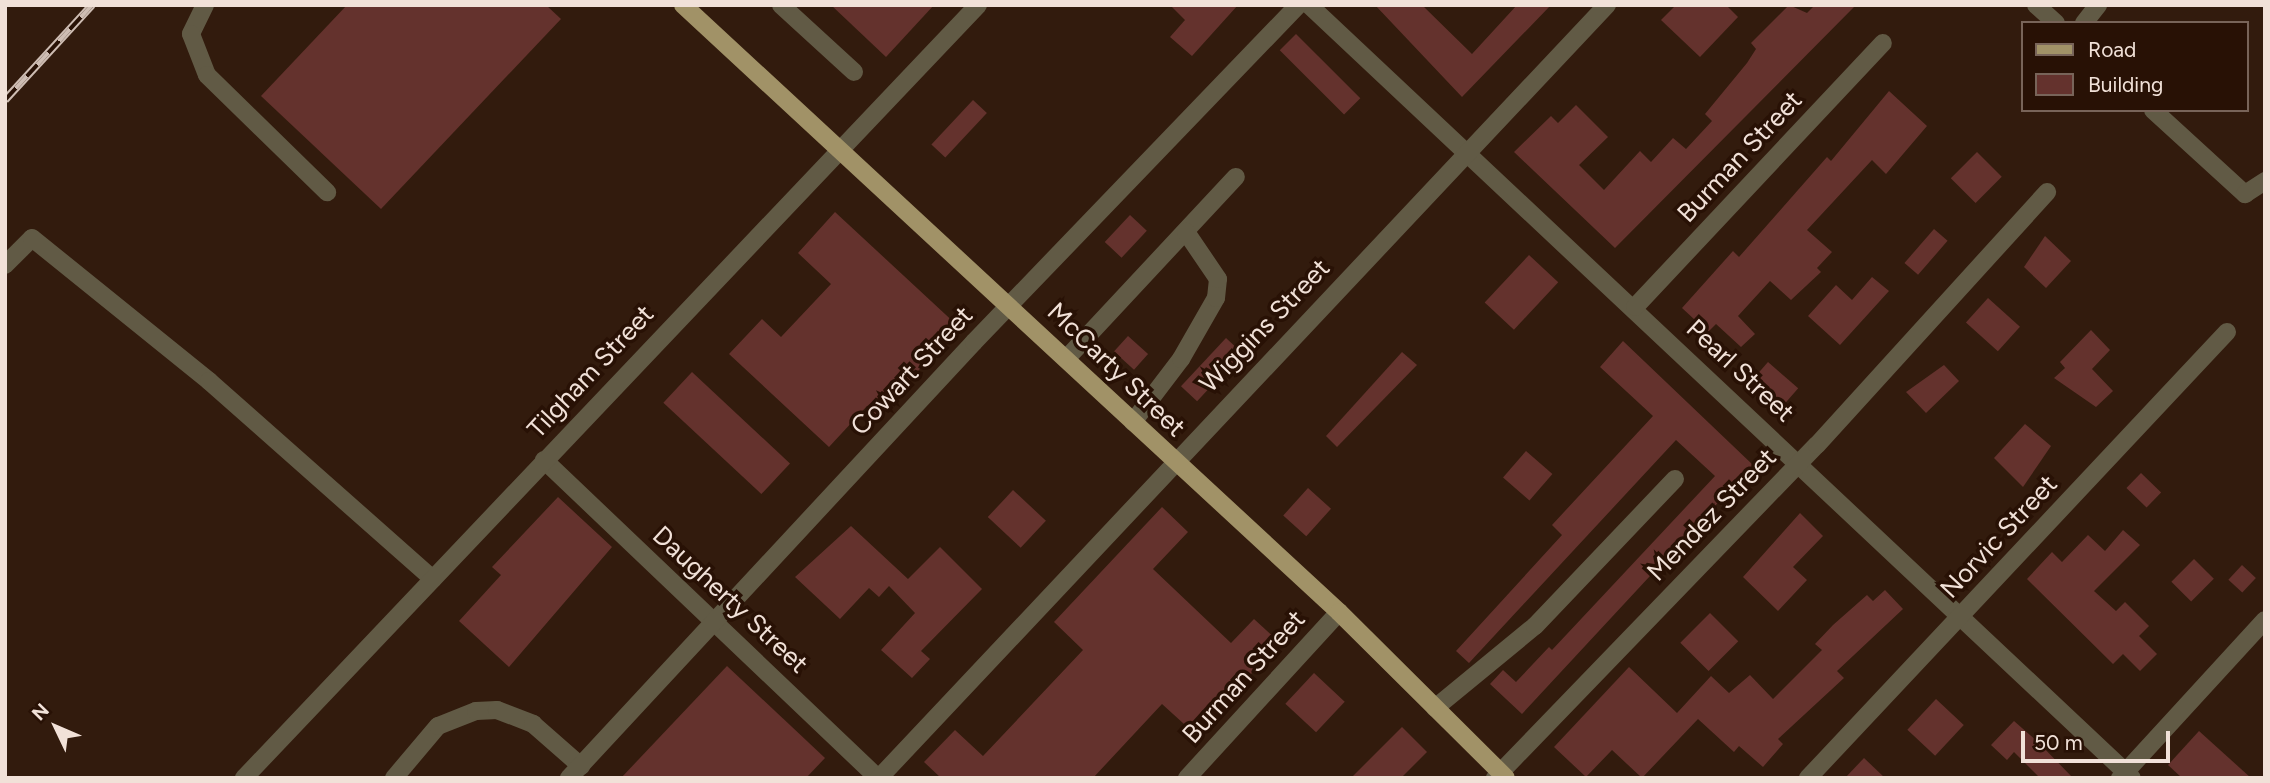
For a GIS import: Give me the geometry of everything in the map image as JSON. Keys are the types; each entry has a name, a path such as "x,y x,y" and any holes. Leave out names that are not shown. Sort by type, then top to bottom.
{"main road":[{"name":"McCarty Street","path":"683,5 1339,612 1500,776"}],"street":[{"path":"205,5 191,34 207,75 327,191"},
{"path":"780,5 853,72"},
{"name":"Tilgham Street","path":"244,778 978,5"},
{"name":"Cowart Street","path":"575,772 718,624 1010,305 1298,5"},
{"name":"Pearl Street","path":"1309,5 1962,615 2126,776"},
{"name":"Wiggins Street","path":"879,778 1174,461 1607,5"},
{"path":"2036,5 2054,21"},
{"path":"2086,21 2098,5"},
{"name":"Burman Street","path":"1635,307 1884,43"},
{"path":"2154,112 2245,194 2265,181"},
{"path":"1066,359 1236,177"},
{"name":"Mendez Street","path":"1500,776 1799,463 2047,192"},
{"path":"1133,422 1181,359 1216,299 1218,279 1186,232"},
{"path":"5,265 32,238 209,381 433,579"},
{"name":"Norvic Street","path":"1808,778 2227,332"},
{"name":"Daugherty Street","path":"544,460 879,778"},
{"path":"1435,708 1535,626 1675,479"},
{"name":"Burman Street","path":"1187,778 1339,612"},
{"path":"2126,776 2265,620"},
{"path":"394,778 438,726 476,711 497,710 533,724 575,772"}],"building":[{"path":"347,5 546,5 561,19 381,209 261,96"},
{"path":"831,5 934,5 886,57"},
{"path":"1170,5 1238,5 1192,56 1170,37 1185,20"},
{"path":"1375,5 1422,5 1472,54 1517,5 1551,5 1462,97"},
{"path":"1676,5 1726,5 1738,17 1700,57 1661,20"},
{"path":"1789,5 1807,13 1815,5 1856,5 1615,248 1514,152 1551,116 1558,123 1576,105 1608,137 1579,165 1604,190 1640,151 1651,162 1673,138 1686,149 1712,121 1705,114 1747,63 1756,49 1751,43"},
{"path":"1296,34 1360,98 1344,115 1280,50"},
{"path":"1889,91 1927,126 1886,174 1872,160 1807,230 1832,252 1817,268 1821,272 1791,300 1770,281 1738,316 1755,334 1741,347 1716,324 1708,332 1682,308 1733,251 1739,257 1827,157 1831,161"},
{"path":"973,100 987,113 945,158 931,145"},
{"path":"1977,152 2002,177 1976,203 1951,178"},
{"path":"835,212 959,327 877,415 867,406 829,447 729,354 762,319 781,337 831,284 798,253"},
{"path":"1130,215 1147,231 1122,258 1105,242"},
{"path":"1934,229 1948,241 1918,275 1904,263"},
{"path":"2045,236 2071,261 2046,288 2024,267"},
{"path":"1529,255 1558,282 1514,330 1485,303"},
{"path":"1872,277 1889,291 1840,345 1808,316 1836,285 1852,300"},
{"path":"1988,298 2020,327 1998,351 1966,323"},
{"path":"2091,330 2110,350 2092,369 2113,391 2096,407 2054,378 2065,368 2060,362"},
{"path":"1128,336 1148,354 1134,370 1114,352"},
{"path":"1226,338 1242,353 1197,401 1181,386"},
{"path":"1623,341 1753,465 1522,714 1490,684 1503,670 1516,682 1549,647 1552,650 1715,476 1676,440 1469,663 1456,651 1562,535 1552,525 1653,416 1600,367"},
{"path":"1402,352 1417,365 1337,447 1326,436"},
{"path":"1768,362 1798,388 1782,406 1752,380"},
{"path":"1944,365 1959,381 1926,413 1906,392"},
{"path":"692,372 790,463 761,494 663,403"},
{"path":"2025,424 2051,446 2023,487 1994,458"},
{"path":"1526,451 1552,474 1529,500 1503,477"},
{"path":"2141,473 2161,492 2147,508 2126,488"},
{"path":"1308,488 1331,509 1306,536 1283,515"},
{"path":"1013,490 1046,521 1021,548 988,517"},
{"path":"558,497 612,547 509,667 459,621 501,575 492,567"},
{"path":"1162,507 1188,532 1153,569 1231,643 1254,619 1280,643 1195,734 1162,704 1093,778 941,778 924,762 955,730 983,756 1083,650 1054,622"},
{"path":"1800,513 1823,536 1793,567 1807,580 1778,611 1743,577"},
{"path":"851,526 908,579 940,547 982,589 921,651 930,659 912,678 881,650 915,613 889,586 879,597 869,588 840,619 795,577"},
{"path":"2123,530 2140,545 2094,591 2116,611 2125,602 2149,626 2139,636 2157,654 2140,671 2123,654 2113,664 2027,579 2052,552 2062,562 2088,535 2105,551"},
{"path":"2194,559 2214,579 2191,601 2171,582"},
{"path":"2242,565 2256,578 2242,593 2228,580"},
{"path":"1885,590 1903,609 1837,671 1844,678 1778,739 1783,744 1763,767 1739,746 1734,752 1698,719 1642,778 1612,750 1586,777 1554,747 1629,667 1677,713 1711,676 1729,693 1750,675 1773,699 1822,650 1815,644 1833,625 1867,595 1873,601"},
{"path":"1710,613 1738,641 1709,671 1680,643"},
{"path":"727,666 825,758 806,778 621,778"},
{"path":"1314,673 1345,702 1316,732 1285,704"},
{"path":"1936,699 1964,725 1935,756 1907,730"},
{"path":"2014,721 2073,778 2040,778 2014,752 2007,760 1991,745"},
{"path":"1402,727 1427,752 1401,778 1351,778"},
{"path":"2199,731 2251,778 2182,778 2168,765"},
{"path":"1864,758 1885,778 1845,778"}],"railway":[{"path":"5,100 92,5"}]}
